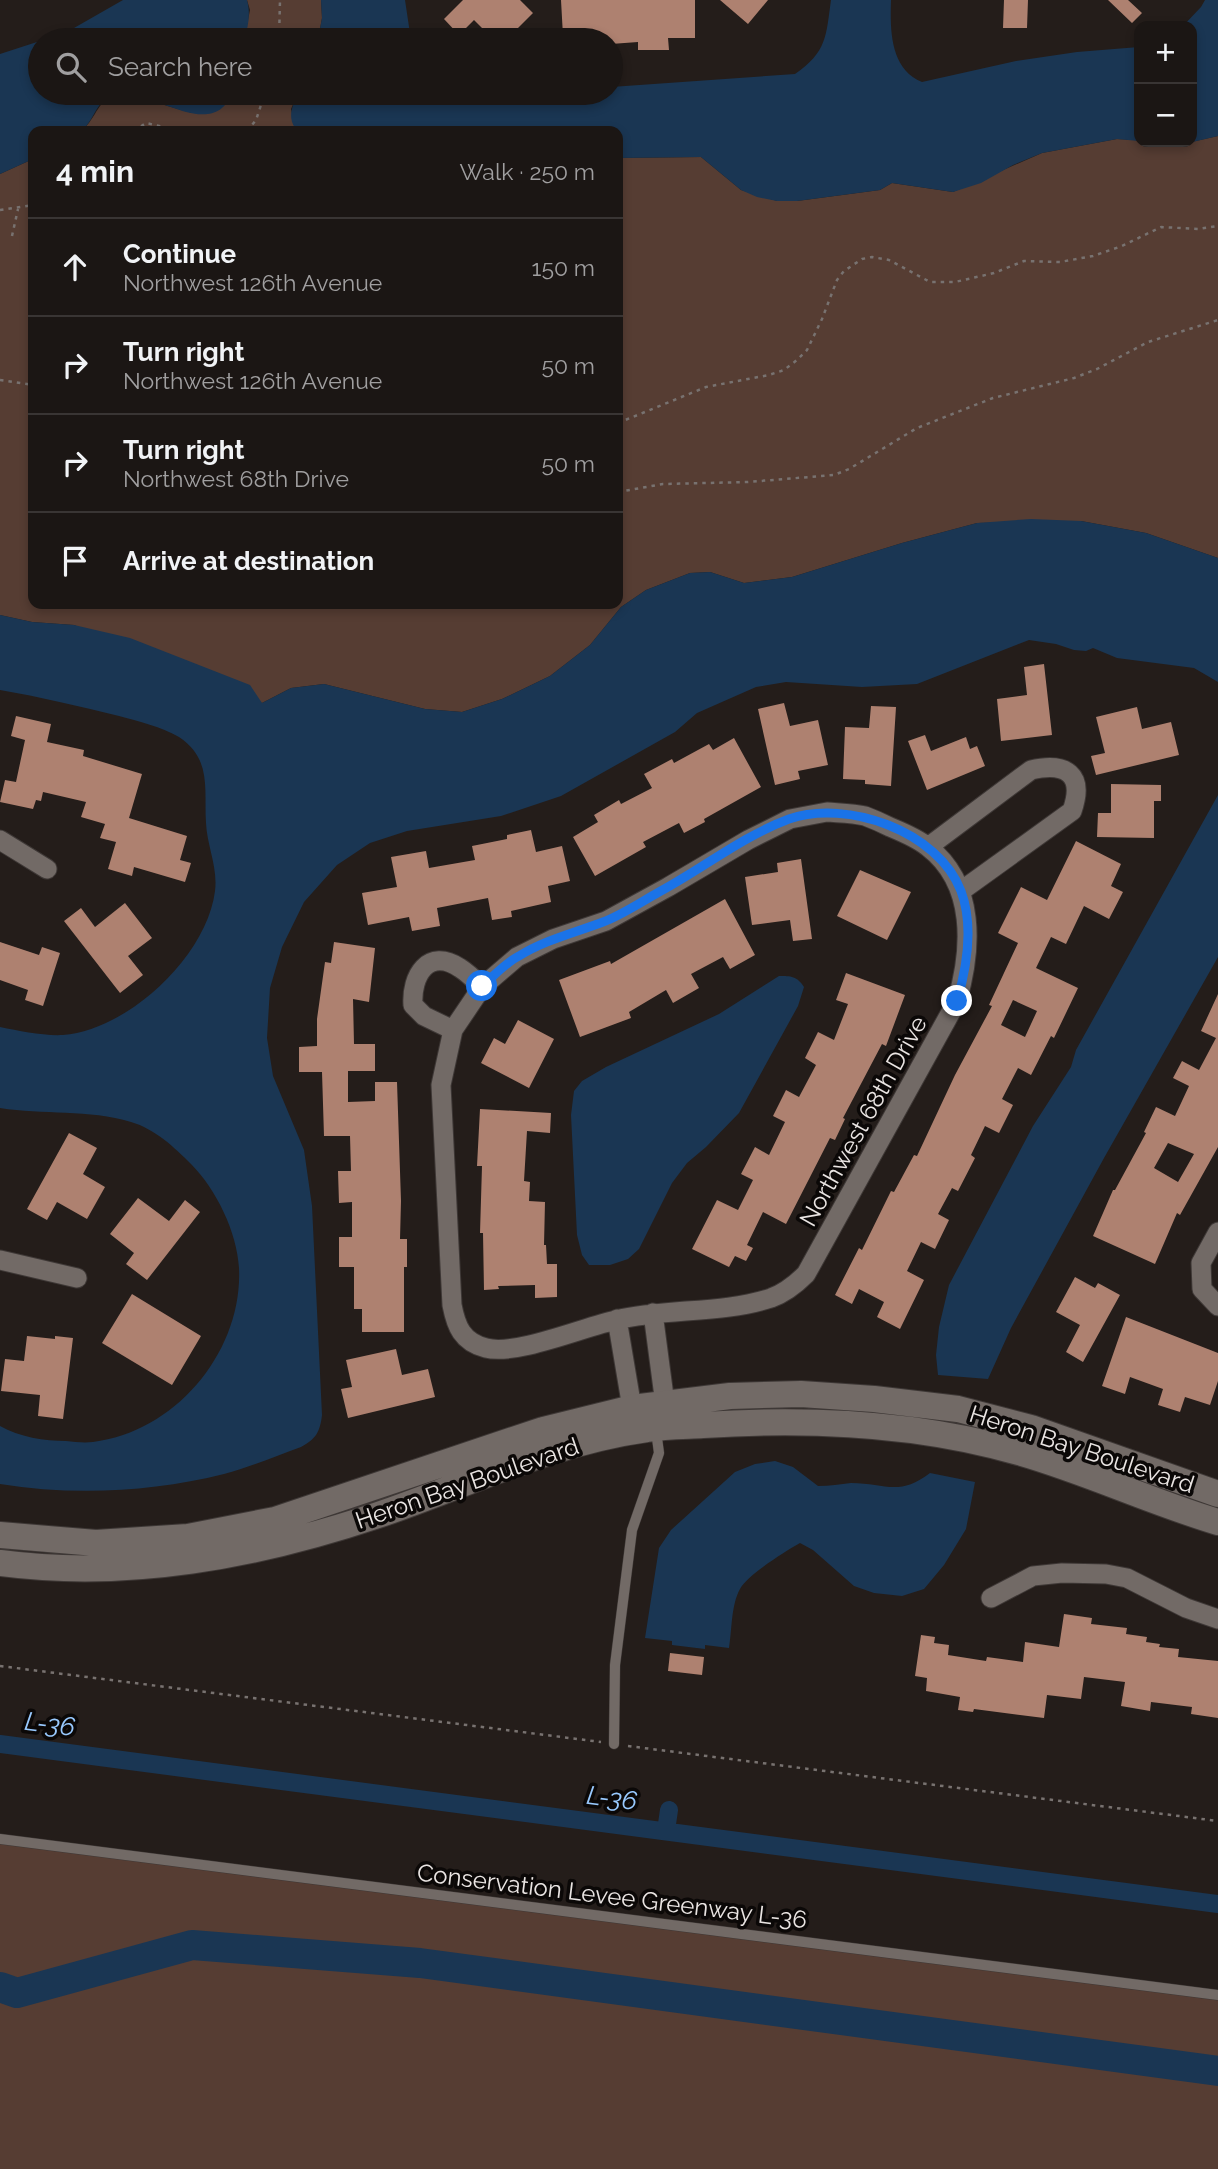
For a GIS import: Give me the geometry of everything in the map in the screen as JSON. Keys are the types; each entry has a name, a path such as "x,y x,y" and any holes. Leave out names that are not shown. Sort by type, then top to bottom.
{"street":[{"path":"665,1404 653,1313 515,1348 486,1349 468,1340 456,1326 452,1305 441,1117 441,1086 453,1030 482,986 517,957 553,939 606,921 790,819 827,812 864,816 928,847 1031,770 1050,766 1065,770 1076,783 1077,795 1072,811 961,891"},
{"path":"0,840 47,869"},
{"name":"Northwest 68th Drive","path":"653,1313 724,1308 772,1297 794,1286 806,1274 957,1001 964,976 967,920 961,891 947,868 928,847"},
{"path":"453,1030 424,1016 413,1005 412,990 416,976 429,963 444,961 460,967 482,986"},
{"path":"1218,1233 1201,1263 1202,1289 1218,1307"},
{"path":"0,1260 77,1278"},
{"path":"617,1320 639,1418"},
{"name":"Heron Bay Boulevard","path":"0,1563 94,1569 189,1563 269,1547 379,1515 639,1418 665,1404 730,1396 801,1394 958,1409 1015,1424 1218,1494"},
{"name":"Heron Bay Boulevard","path":"0,1535 96,1543 188,1537 275,1520 543,1430 639,1418 796,1421 869,1426 954,1437 1010,1450 1218,1522"},
{"path":"991,1598 1033,1576 1062,1573 1106,1574 1127,1578 1186,1608 1218,1619"}],"lane":[{"path":"614,1744 615,1665 632,1530 659,1453 657,1438 639,1418"},
{"name":"Conservation Levee Greenway L-36","path":"0,1839 1218,1995"}],"path":[{"path":"279,28 280,0"},
{"path":"251,126 261,105"},
{"path":"141,126 146,122 162,126"},
{"path":"0,210 28,206"},
{"path":"12,236 18,207"},
{"path":"623,421 706,387 769,375 790,365 807,350 837,280 844,271 862,259 872,257 889,260 930,282 955,282 994,273 1024,261 1060,262 1093,256 1122,246 1161,227 1198,229 1218,226"},
{"path":"623,491 663,484 748,482 834,475 917,428 993,398 1074,378 1148,342 1218,320"},
{"path":"0,380 28,384"}],"shaded area":[{"path":"247,0 321,0 320,28 246,28 250,10"},
{"path":"101,105 164,105 192,113 224,105 293,105 295,126 87,126"},
{"path":"1218,136 1218,558 1146,533 1081,521 977,523 792,577 744,583 710,572 690,573 646,590 623,606 623,158 701,157 741,190 777,201 797,201 880,190 892,183 953,192 1042,153 1117,139 1134,140 1134,147 1197,147 1197,141"},
{"path":"28,161 28,609 619,609 590,645 550,676 502,699 462,712 425,709 324,684 291,688 262,703 74,625 32,622 0,615 0,174"},
{"path":"0,1839 1218,1995 1218,2169 0,2169"}],"water":[{"path":"123,0 247,0 249,10 246,28 74,28"},
{"path":"321,0 405,0 409,28 320,28"},
{"path":"831,0 891,0 892,36 898,58 911,76 922,82 1016,61 1134,47 1134,141 1117,139 1042,153 981,183 953,192 892,183 880,190 797,201 777,201 741,190 701,157 623,158 623,126 294,126 291,119 294,105 623,105 623,86 795,74 813,58 823,42"},
{"path":"1205,0 1218,0 1218,136 1197,141 1197,21 1188,21"},
{"path":"28,45 28,105 100,105 86,126 28,126 28,161 0,174 0,54"},
{"path":"166,105 225,105 210,114 195,114"},
{"path":"1031,519 1081,521 1146,533 1218,558 1218,682 1194,668 1117,658 1093,648 1086,651 1074,650 1029,640 917,684 862,687 786,682 756,687 697,713 675,732 561,796 501,816 407,831 370,843 337,865 304,902 282,947 270,988 267,1038 273,1076 304,1150 312,1206 322,1415 316,1434 301,1447 243,1468 169,1485 84,1491 0,1484 0,1426 24,1436 41,1439 93,1442 123,1435 151,1422 177,1404 199,1382 230,1329 237,1299 239,1268 230,1226 217,1198 191,1164 156,1134 140,1125 115,1118 0,1108 0,1027 63,1035 88,1030 113,1020 138,1004 181,964 197,940 209,916 216,882 207,832 202,765 190,746 172,733 142,722 0,690 0,615 32,622 74,625 130,638 250,685 262,703 291,688 324,684 425,709 462,712 502,699 550,676 590,645 619,609 623,609 623,606 646,590 690,573 710,572 744,583 792,577 977,523"},
{"path":"1218,795 1218,957 1011,1328 988,1379 938,1375 936,1355 939,1327 949,1285 1033,1126 1071,1067 1076,1050"},
{"path":"779,976 793,977 804,987 798,1006 739,1113 687,1163 672,1183 639,1249 628,1259 610,1265 589,1265 582,1255 577,1235 571,1115 574,1091 582,1081 606,1067 719,1014"},
{"path":"775,1461 793,1467 818,1486 851,1483 900,1487 930,1473 975,1482 966,1529 944,1565 924,1589 902,1596 874,1593 854,1586 813,1550 800,1543 758,1570 744,1583 733,1610 729,1648 705,1645 705,1649 645,1638 659,1548 671,1530 735,1472 755,1464"}],"building":[{"path":"463,0 520,0 533,13 518,28 482,28 474,20 466,28 452,28 444,19"},
{"path":"561,0 695,0 695,38 668,38 669,50 638,50 638,42 623,43 623,28 563,28"},
{"path":"720,0 768,0 748,24"},
{"path":"1004,0 1028,0 1027,28 1003,28"},
{"path":"1108,0 1128,0 1142,13 1132,23"},
{"path":"1044,664 1052,735 1001,741 997,699 1027,695 1024,667"},
{"path":"784,703 790,726 818,720 828,765 798,771 800,779 775,785 758,709"},
{"path":"871,706 896,707 891,786 865,784 865,780 843,779 845,727 869,728"},
{"path":"1137,707 1142,729 1171,722 1179,755 1096,775 1091,756 1105,753 1096,717"},
{"path":"16,716 51,724 47,742 84,750 83,756 142,774 129,818 187,836 180,860 191,863 185,882 134,867 132,876 108,869 116,842 100,838 105,824 81,817 86,802 43,792 41,801 36,800 33,809 0,802 5,780 16,782 25,740 11,736"},
{"path":"925,735 931,751 966,737 970,749 977,746 985,766 927,790 908,741"},
{"path":"734,738 761,787 684,833 679,823 643,842 646,847 595,876 573,837 598,822 594,815 619,800 621,804 652,788 644,774 672,759 674,763 709,744 713,750"},
{"path":"1111,784 1161,785 1161,801 1154,801 1154,838 1097,837 1098,813 1111,813"},
{"path":"531,830 536,852 562,846 570,881 548,886 551,902 511,911 512,917 492,920 488,898 437,908 440,926 412,931 409,917 368,925 362,893 397,887 391,857 426,851 429,868 475,860 472,846 507,839 507,835"},
{"path":"1076,841 1121,864 1111,886 1123,892 1109,919 1084,906 1066,944 1051,937 1036,968 1078,988 1054,1038 1051,1036 1031,1075 1018,1068 1002,1099 1013,1105 999,1133 985,1126 971,1155 975,1158 958,1191 952,1188 938,1214 949,1220 935,1249 921,1242 907,1271 924,1280 900,1329 877,1317 884,1302 859,1289 852,1304 835,1295 859,1248 862,1250 891,1191 894,1192 914,1155 917,1156 955,1075 992,1006 989,1005 1018,943 998,933 1021,887 1047,900","holes":["1013,1000 1037,1011 1025,1037 1001,1025"]},
{"path":"801,859 812,939 793,941 790,920 752,925 745,877 778,872 777,863"},
{"path":"860,870 911,892 887,940 837,916"},
{"path":"725,899 755,955 730,969 723,957 691,974 699,988 673,1003 666,990 629,1012 631,1018 580,1037 559,980 610,961 611,964"},
{"path":"125,903 152,938 128,956 143,975 120,993 64,921 81,908 95,927"},
{"path":"0,942 39,955 42,947 60,953 43,1006 25,1000 28,990 0,980"},
{"path":"334,942 375,948 369,1002 353,999 354,1044 375,1044 375,1071 348,1071 348,1102 375,1101 375,1082 397,1082 400,1239 407,1239 404,1332 362,1332 362,1309 354,1309 354,1267 339,1267 339,1237 352,1237 352,1202 339,1203 338,1171 351,1171 350,1136 324,1136 322,1072 299,1072 299,1047 317,1046 317,1019 325,962 331,963"},
{"path":"846,973 905,995 886,1046 882,1044 843,1118 845,1119 835,1140 830,1138 786,1224 763,1212 747,1245 753,1248 746,1261 735,1256 729,1267 692,1249 717,1200 738,1210 753,1180 741,1174 755,1147 769,1155 785,1122 773,1116 786,1090 799,1097 816,1065 805,1058 818,1032 834,1040 848,1004 836,1000"},
{"path":"1218,994 1218,1147 1180,1215 1177,1213 1155,1264 1093,1236 1113,1190 1146,1133 1144,1132 1156,1107 1175,1116 1189,1086 1173,1078 1182,1061 1199,1070 1216,1038 1201,1031","holes":["1168,1143 1194,1154 1178,1182 1154,1168"]},
{"path":"518,1020 554,1039 529,1088 481,1063 494,1038 505,1044"},
{"path":"480,1109 551,1113 550,1133 527,1131 524,1181 530,1182 529,1201 545,1202 544,1245 547,1264 557,1264 557,1297 535,1298 535,1285 498,1286 499,1289 484,1290 483,1233 480,1233 482,1166 477,1166"},
{"path":"69,1133 97,1148 83,1174 105,1187 87,1219 57,1202 47,1220 27,1209"},
{"path":"138,1198 169,1221 185,1200 200,1212 147,1280 126,1264 134,1253 110,1234"},
{"path":"1075,1277 1095,1288 1098,1283 1120,1295 1083,1362 1066,1352 1080,1325 1056,1312"},
{"path":"132,1294 201,1336 172,1385 102,1343"},
{"path":"1126,1317 1218,1353 1218,1381 1210,1405 1185,1397 1180,1412 1158,1405 1163,1389 1130,1377 1125,1394 1102,1386"},
{"path":"27,1336 73,1338 63,1419 38,1416 40,1395 1,1391 5,1359 24,1361"},
{"path":"396,1349 402,1375 428,1369 435,1397 348,1418 341,1389 352,1387 346,1360"},
{"path":"1064,1614 1092,1618 1091,1624 1127,1628 1126,1634 1147,1637 1146,1642 1160,1644 1159,1647 1179,1649 1178,1657 1218,1661 1218,1718 1191,1714 1192,1707 1151,1702 1150,1711 1121,1706 1125,1682 1084,1677 1081,1699 1047,1695 1044,1718 974,1709 973,1712 958,1710 960,1697 926,1691 927,1678 915,1676 921,1635 935,1637 934,1643 949,1645 948,1655 986,1661 987,1657 1023,1662 1025,1642 1059,1647"},
{"path":"670,1653 704,1657 702,1675 668,1671"}],"waterway":[{"name":"L-36","path":"0,1744 1218,1904"},
{"path":"666,1831 669,1810"},
{"path":"0,1987 17,1993 192,1945 420,1963 1218,2071"}],"route":[{"path":"482,986 517,957 553,939 606,921 748,840 790,819 827,812 864,816 899,831 928,847 947,868 961,891 967,920 964,976 957,1001"}]}
